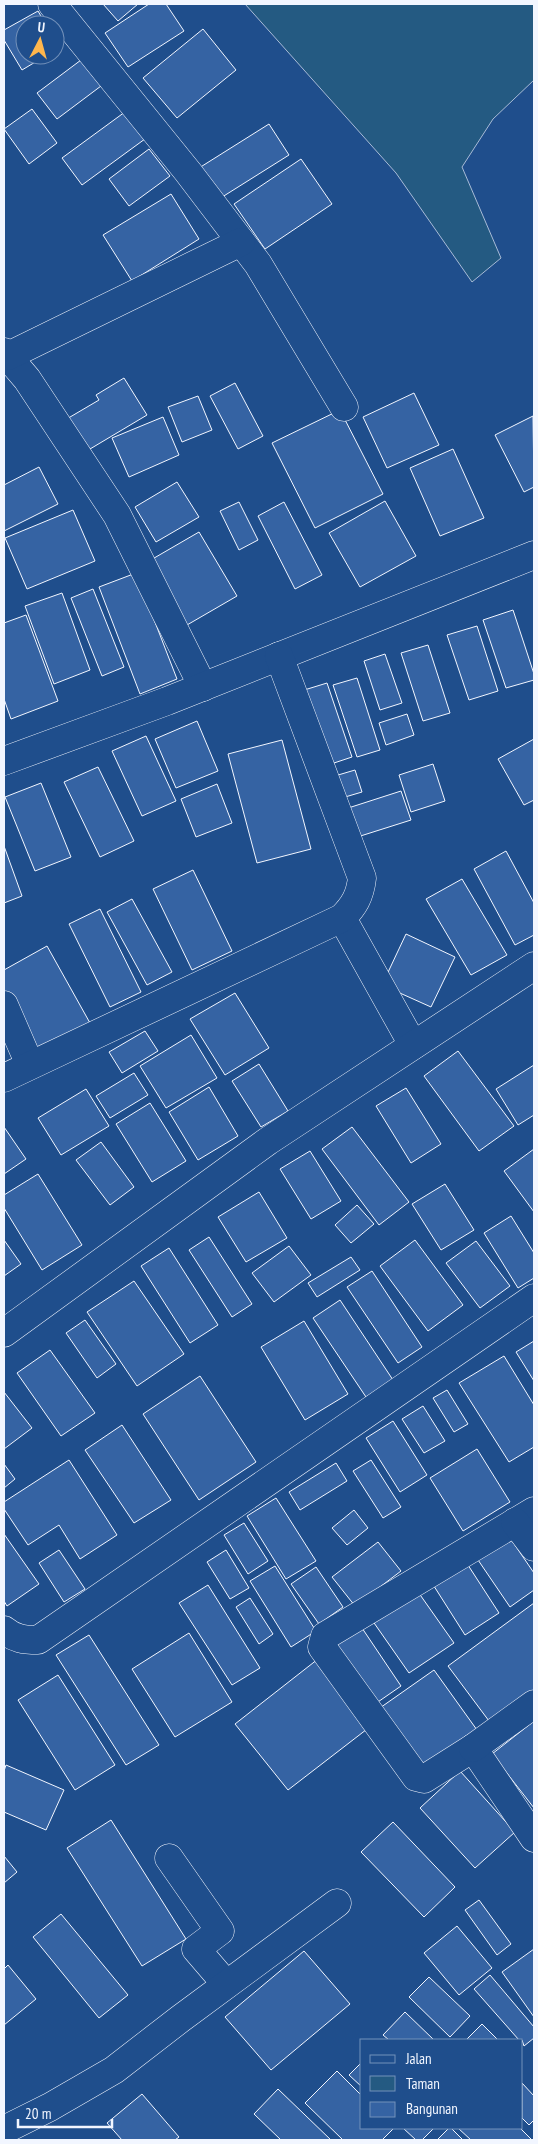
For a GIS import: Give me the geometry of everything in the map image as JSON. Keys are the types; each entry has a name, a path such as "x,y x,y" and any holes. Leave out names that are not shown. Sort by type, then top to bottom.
{"street":[{"path":"52,4 188,172 258,264 344,407"},
{"path":"203,687 117,515 27,379 6,354 241,242"},
{"path":"4,761 203,687 534,554"},
{"path":"4,1078 342,918 355,904 361,890 362,878 279,656"},
{"path":"342,918 413,1045"},
{"path":"4,1334 268,1141 413,1045 531,975"},
{"path":"4,1005 30,1065"},
{"path":"4,1630 13,1637 24,1640 38,1640 534,1298"},
{"path":"534,1547 525,1516 325,1636 322,1644 327,1655 419,1779 424,1779 473,1748 534,1704"},
{"path":"473,1748 534,1838"},
{"path":"169,1858 220,1931 196,1949 226,1984"},
{"path":"4,2130 50,2107 114,2070 226,1984 337,1904"}],"green space":[{"path":"245,4 534,4 534,80 493,119 462,167 501,258 472,282 396,173"}],"building":[{"path":"103,4 138,4 118,21"},
{"path":"149,4 166,4 184,31 128,67 105,33"},
{"path":"38,11 40,15 31,15"},
{"path":"15,24 15,58 4,40 4,30"},
{"path":"203,29 236,70 177,118 143,78"},
{"path":"85,57 105,83 57,119 37,93"},
{"path":"19,65 30,65 22,70"},
{"path":"32,109 57,143 29,164 4,129"},
{"path":"129,109 149,136 82,185 62,158"},
{"path":"269,124 289,155 219,199 199,168"},
{"path":"149,149 170,176 129,206 109,179"},
{"path":"301,159 332,204 265,249 234,204"},
{"path":"171,194 199,239 132,281 103,235"},
{"path":"124,378 147,415 85,452 65,420 99,400 96,395"},
{"path":"235,383 263,436 238,449 210,396"},
{"path":"414,393 439,445 387,468 363,417"},
{"path":"198,396 212,430 182,442 168,407"},
{"path":"340,410 383,494 315,528 272,443"},
{"path":"533,416 534,487 524,492 495,435"},
{"path":"163,417 179,455 129,477 112,438"},
{"path":"453,449 484,518 440,536 410,468"},
{"path":"39,467 58,504 4,531 4,485"},
{"path":"177,482 199,517 156,542 135,507"},
{"path":"385,501 416,556 360,587 329,533"},
{"path":"239,502 258,540 239,550 220,511"},
{"path":"284,502 322,575 295,589 258,516"},
{"path":"73,510 95,561 27,589 5,538"},
{"path":"199,532 237,596 187,625 149,561"},
{"path":"136,573 177,679 140,694 99,587"},
{"path":"93,589 124,667 102,676 71,598"},
{"path":"62,593 90,670 54,684 25,606"},
{"path":"513,610 534,674 534,680 506,688 483,620"},
{"path":"26,615 58,701 11,719 4,699 4,623"},
{"path":"477,626 498,691 469,700 447,635"},
{"path":"428,645 450,713 423,721 401,653"},
{"path":"385,654 402,703 380,710 364,661"},
{"path":"357,678 380,750 357,757 333,685"},
{"path":"327,683 352,757 325,766 301,691"},
{"path":"407,714 414,735 386,745 379,723"},
{"path":"197,721 218,771 176,788 155,739"},
{"path":"146,736 176,801 142,816 112,751"},
{"path":"534,739 534,800 524,805 498,759"},
{"path":"282,740 311,849 257,863 228,754"},
{"path":"433,764 445,801 411,812 399,775"},
{"path":"98,767 134,841 100,857 64,782"},
{"path":"355,770 362,792 335,800 328,778"},
{"path":"41,783 71,857 35,871 5,797"},
{"path":"217,784 232,823 196,837 181,799"},
{"path":"401,791 411,820 351,839 342,810"},
{"path":"4,846 22,896 4,903"},
{"path":"506,851 534,903 534,935 515,945 474,869"},
{"path":"193,870 232,951 192,970 153,889"},
{"path":"462,879 507,955 471,975 426,899"},
{"path":"132,899 172,972 147,985 107,912"},
{"path":"100,909 141,992 110,1007 69,924"},
{"path":"406,934 455,957 431,1007 382,985"},
{"path":"47,946 90,1023 38,1053 4,994 4,970"},
{"path":"235,993 269,1048 225,1075 190,1019"},
{"path":"145,1031 158,1051 122,1073 109,1052"},
{"path":"191,1035 217,1078 166,1108 140,1066"},
{"path":"458,1051 514,1126 479,1151 424,1076"},
{"path":"259,1064 288,1111 261,1127 232,1081"},
{"path":"534,1065 534,1115 518,1125 496,1089"},
{"path":"134,1073 148,1095 110,1118 96,1096"},
{"path":"209,1087 238,1136 198,1160 169,1112"},
{"path":"406,1088 441,1144 411,1163 376,1106"},
{"path":"86,1089 109,1126 61,1155 38,1118"},
{"path":"150,1103 186,1161 152,1182 116,1124"},
{"path":"4,1127 26,1159 4,1174"},
{"path":"352,1127 409,1202 379,1225 322,1149"},
{"path":"101,1142 134,1187 110,1205 76,1160"},
{"path":"534,1149 534,1212 504,1171"},
{"path":"310,1151 341,1201 311,1219 280,1169"},
{"path":"38,1174 82,1245 42,1270 4,1208 4,1195"},
{"path":"445,1184 474,1230 441,1250 412,1204"},
{"path":"259,1192 287,1238 246,1262 218,1217"},
{"path":"357,1205 374,1224 351,1243 335,1225"},
{"path":"511,1216 534,1253 534,1278 518,1288 484,1233"},
{"path":"209,1237 252,1304 232,1317 189,1250"},
{"path":"4,1240 21,1264 4,1276"},
{"path":"415,1240 463,1305 428,1331 380,1266"},
{"path":"476,1241 510,1286 480,1308 446,1263"},
{"path":"289,1246 311,1275 274,1302 252,1273"},
{"path":"169,1248 218,1325 190,1343 141,1266"},
{"path":"351,1257 360,1270 317,1297 308,1283"},
{"path":"372,1271 422,1347 398,1363 347,1287"},
{"path":"134,1281 184,1354 137,1386 87,1312"},
{"path":"340,1300 393,1380 366,1397 313,1318"},
{"path":"85,1320 116,1364 97,1378 66,1333"},
{"path":"304,1321 348,1394 305,1420 261,1347"},
{"path":"534,1341 534,1381 516,1352"},
{"path":"50,1350 95,1413 61,1436 17,1373"},
{"path":"504,1356 534,1405 534,1447 509,1462 459,1383"},
{"path":"200,1376 256,1462 199,1500 143,1414"},
{"path":"447,1390 468,1424 454,1432 433,1398"},
{"path":"4,1392 32,1428 4,1449"},
{"path":"423,1406 445,1441 424,1453 402,1419"},
{"path":"393,1421 427,1475 400,1492 366,1438"},
{"path":"122,1425 171,1500 134,1523 85,1450"},
{"path":"477,1449 510,1502 463,1531 430,1478"},
{"path":"69,1460 117,1535 80,1559 59,1525 28,1545 4,1509 4,1502"},
{"path":"371,1460 401,1507 383,1518 353,1471"},
{"path":"336,1463 347,1481 300,1510 289,1492"},
{"path":"4,1464 15,1479 4,1488"},
{"path":"276,1498 316,1561 286,1579 247,1516"},
{"path":"354,1510 368,1528 347,1545 332,1528"},
{"path":"244,1523 268,1561 248,1574 224,1535"},
{"path":"4,1534 39,1584 7,1606 4,1601"},
{"path":"508,1535 534,1573 534,1590 510,1607 476,1557"},
{"path":"378,1542 401,1571 355,1606 332,1577"},
{"path":"59,1550 85,1589 64,1602 39,1563"},
{"path":"226,1550 249,1588 230,1599 207,1562"},
{"path":"466,1562 499,1613 465,1635 432,1583"},
{"path":"275,1566 316,1631 291,1647 250,1581"},
{"path":"316,1567 343,1607 319,1624 291,1584"},
{"path":"208,1585 260,1668 232,1685 179,1603"},
{"path":"416,1589 454,1643 409,1673 372,1620"},
{"path":"250,1598 273,1634 259,1644 236,1607"},
{"path":"534,1603 534,1694 492,1725 448,1666"},
{"path":"362,1628 401,1686 375,1704 335,1646"},
{"path":"189,1633 232,1702 175,1737 132,1669"},
{"path":"89,1635 159,1745 126,1765 56,1655"},
{"path":"318,1659 371,1726 288,1790 235,1724"},
{"path":"434,1670 477,1730 420,1770 377,1710"},
{"path":"58,1675 115,1765 75,1790 18,1700"},
{"path":"534,1721 534,1808 492,1754"},
{"path":"6,1765 64,1790 46,1830 4,1812 4,1771"},
{"path":"460,1771 515,1832 475,1868 420,1808"},
{"path":"111,1820 186,1939 142,1966 67,1848"},
{"path":"393,1822 455,1887 424,1917 361,1852"},
{"path":"4,1856 17,1872 4,1883"},
{"path":"479,1900 511,1944 497,1955 465,1910"},
{"path":"61,1914 128,1995 99,2018 33,1937"},
{"path":"457,1926 492,1968 459,1995 424,1953"},
{"path":"534,1949 534,2017 502,1972"},
{"path":"304,1951 350,2004 271,2070 225,2017"},
{"path":"8,1965 36,1999 4,2025 4,1969"},
{"path":"490,1975 534,2027 534,2038 524,2046 523,2039 518,2039 474,1989"},
{"path":"429,1977 470,2016 450,2037 409,1997"},
{"path":"405,2012 433,2039 388,2039 383,2035"},
{"path":"482,2024 497,2039 467,2039"},
{"path":"360,2064 360,2085 349,2075"},
{"path":"337,2071 360,2094 360,2129 393,2129 382,2140 343,2140 305,2103"},
{"path":"523,2084 534,2096 534,2120 529,2125 523,2119"},
{"path":"278,2089 331,2140 281,2140 254,2114"},
{"path":"142,2094 179,2137 175,2140 122,2140 107,2123"},
{"path":"404,2129 433,2129 422,2140 416,2140"},
{"path":"448,2129 452,2129 463,2140 437,2140"},
{"path":"459,2129 521,2129 532,2140 471,2140"}]}
